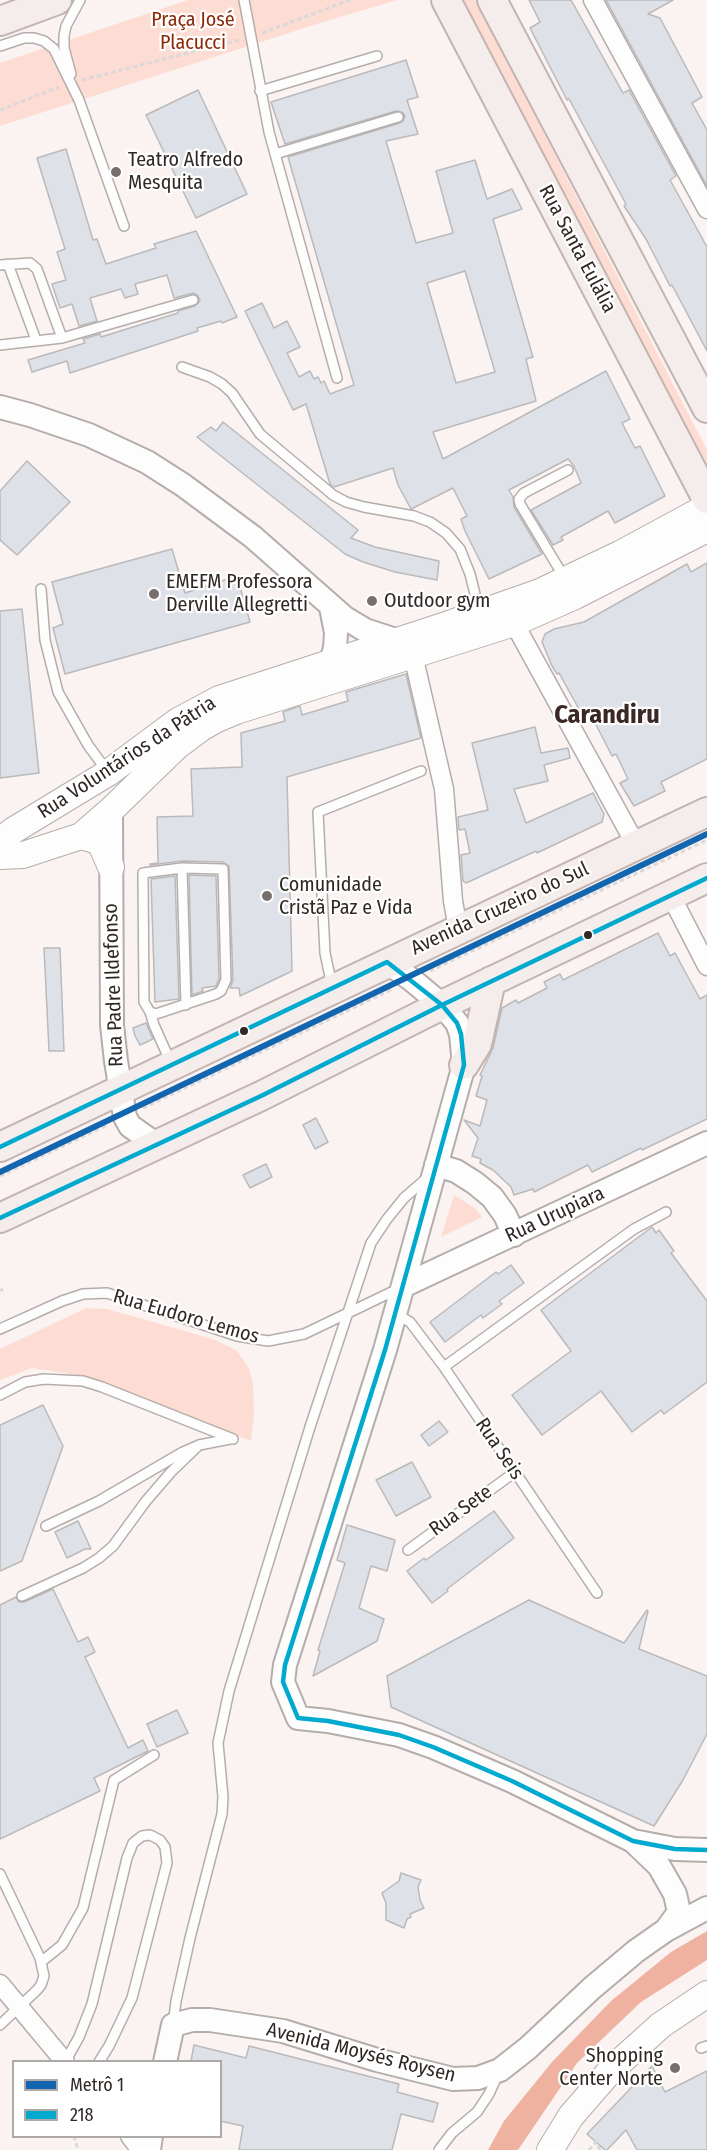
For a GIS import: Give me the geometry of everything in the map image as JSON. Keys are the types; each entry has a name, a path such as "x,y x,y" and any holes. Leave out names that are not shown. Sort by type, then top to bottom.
{"main road":[{"path":"0,21 57,0"},
{"name":"Rua Santa Eulália","path":"446,0 707,499"},
{"name":"Rua Santa Eulália","path":"492,0 707,408"},
{"name":"Rua Voluntários da Pátria","path":"0,841 138,752 178,721 219,699 331,662 514,623 566,580 624,562 707,507"},
{"name":"Rua Voluntários da Pátria","path":"0,856 23,855 81,836 177,746 217,719 404,648 480,614 544,600 624,562 707,529"},
{"path":"111,810 118,787 138,752"},
{"name":"Avenida Cruzeiro do Sul","path":"0,1147 123,1103 172,1065 707,812"},
{"path":"81,836 101,844 111,867"},
{"path":"0,1218 261,1096 491,981 707,878"},
{"path":"464,1065 477,1044 491,981"},
{"path":"550,2150 571,2116 611,2070 661,2025 707,1994"}],"street":[{"path":"593,0 707,209"},
{"path":"0,407 30,414 89,435 147,462 183,485 253,537 331,607 365,630 404,648 444,789 453,901 458,929"},
{"path":"331,607 336,633 331,662"},
{"path":"514,623 636,845"},
{"name":"Rua Padre Ildefonso","path":"111,810 112,1025 123,1103"},
{"path":"671,896 707,966"},
{"path":"387,962 442,1005 457,1023 461,1034 464,1065 403,1286 285,1665 283,1682 298,1718 399,1735 434,1747 512,1781 633,1840 675,1849 707,1850"},
{"path":"123,1103 130,1126 157,1145"},
{"name":"Rua Urupiara","path":"403,1286 707,1143"},
{"path":"434,1169 456,1172 484,1190 505,1215 514,1235"},
{"path":"633,1840 659,1866 675,1894 679,1912 666,1930"},
{"name":"Avenida Moysés Roysen","path":"173,2025 192,2020 210,2019 283,2031 377,2060 453,2079 478,2078 500,2070 528,2048 592,1988 636,1951 666,1930 707,1908"},
{"path":"0,1984 64,2060"},
{"path":"165,2060 173,2025"},
{"path":"132,2138 141,2150"}],"lane":[{"path":"71,83 64,36 66,26 80,0"},
{"path":"244,0 260,91 275,154 337,378"},
{"path":"0,46 24,38 44,40 54,49 71,83 124,226"},
{"path":"260,91 377,56"},
{"path":"275,154 398,117"},
{"path":"36,340 4,264 30,263 37,268 62,338"},
{"path":"0,343 62,338 192,300"},
{"path":"182,367 222,384 232,393 260,434 333,495 346,502 364,507 414,516 430,522 446,533 460,549 470,574 480,614"},
{"path":"566,580 519,499 524,493 568,470"},
{"path":"41,589 45,640 58,692 88,745 108,772"},
{"path":"333,988 325,953 318,812 421,771"},
{"path":"182,868 186,1005"},
{"path":"150,1012 163,1013 221,992 226,980 223,869 182,868 143,873 144,1002 172,1065"},
{"path":"173,2025 188,1948 222,1814 223,1797 218,1743 229,1690 371,1244 404,1198 434,1169"},
{"path":"444,1367 634,1229 666,1212"},
{"name":"Rua Eudoro Lemos","path":"0,1329 62,1300 83,1294 107,1293 237,1336 268,1341 304,1334 403,1286"},
{"name":"Rua Seis","path":"395,1313 410,1322 444,1367 597,1593"},
{"path":"0,1395 25,1382 54,1379 83,1381 233,1439 199,1445 183,1452 99,1501 46,1526"},
{"path":"22,1596 99,1558 119,1539 171,1472 199,1445"},
{"name":"Rua Sete","path":"408,1550 515,1472"},
{"path":"41,1962 62,1945 83,1908 114,1780 154,1755"},
{"path":"66,2060 79,2037 92,2004 127,1858 134,1843 142,1836 150,1835 160,1840 165,1847 167,1863 132,1998 109,2046 100,2060"},
{"path":"0,1874 41,1962 44,1976 41,1985 0,2025"},
{"path":"439,2150 452,2133 477,2112 489,2094 500,2070"}],"path":[{"path":"0,110 71,83 250,38 350,0"},
{"path":"0,1176 123,1103 412,980 707,840"},
{"path":"589,2150 596,2142 600,2150"}],"green space":[{"name":"Praça José Placucci","path":"188,0 397,0 0,126 0,63"},
{"path":"460,0 475,0 707,450 707,471"},
{"path":"454,1195 475,1208 482,1217 441,1237"},
{"path":"86,1308 107,1309 215,1340 236,1350 249,1368 253,1383 254,1415 251,1441 84,1376 32,1368 0,1380 0,1349"}],"shaded area":[{"path":"707,1931 707,1960 641,2002 577,2063 518,2150 488,2150 504,2121 552,2062 611,2001 671,1952"}],"building":[{"path":"529,0 571,0 623,93 629,90 676,176 670,180 707,247 707,351 646,239 624,206 626,204 569,99 567,100 530,28 540,22"},
{"path":"606,0 673,0 648,14 660,18 702,97 692,103 707,130 707,186"},
{"path":"406,60 418,97 407,100 418,134 386,141 416,243 453,233 436,171 475,160 487,199 512,189 522,209 493,219 533,357 526,359 536,401 433,432 443,459 606,371 630,419 622,423 635,448 640,446 665,496 615,523 608,511 561,537 563,540 553,545 531,510 581,483 574,466 568,459 509,490 513,497 514,507 542,554 489,579 465,531 461,519 467,516 453,488 411,509 398,485 393,468 334,487 330,484 306,404 293,410 245,311 262,303 274,328 287,321 300,347 287,353 299,377 310,371 314,379 318,377 321,383 324,381 330,394 354,385 288,157 400,123 405,116 402,112 396,111 285,144 271,102","holes":["465,271 495,372 456,383 427,283"]},
{"path":"198,90 247,194 196,218 146,115"},
{"path":"66,149 93,240 97,239 106,264 156,248 154,244 196,231 237,317 222,323 221,321 197,328 198,331 70,373 67,361 32,372 28,360 85,343 83,339 100,334 101,337 178,313 178,311 195,306 200,301 194,293 174,298 167,275 135,284 138,294 125,298 121,289 90,298 97,321 79,326 72,304 60,308 52,284 66,280 57,252 65,249 37,158"},
{"path":"223,422 358,530 351,538 375,547 439,561 437,580 395,572 345,554 197,437 211,427 216,431"},
{"path":"27,461 70,502 17,555 0,540 0,491"},
{"path":"172,549 185,593 237,576 250,622 65,674 53,628 63,624 52,582"},
{"path":"707,563 707,759 661,782 665,791 634,806 620,783 628,779 616,754 612,756 592,717 585,720 559,673 557,674 552,666 542,642 545,634 554,629 584,622 687,564 691,572"},
{"path":"22,609 39,773 0,778 0,611"},
{"path":"406,674 421,738 287,777 292,971 240,996 239,988 230,988 233,980 229,866 223,862 182,861 150,865 158,863 157,817 193,816 191,769 242,767 241,733 285,721 283,712 300,706 302,715 348,701 346,692"},
{"path":"535,727 541,753 568,748 570,758 544,765 548,781 514,789 526,823 593,793 604,814 602,822 466,883 463,881 461,855 470,853 465,829 459,830 458,817 488,810 472,743"},
{"path":"189,875 216,876 219,979 216,986 202,988 203,991 192,995"},
{"path":"175,876 179,999 155,1002 151,879"},
{"path":"658,933 670,956 675,953 700,999 707,995 707,1119 592,1172 588,1165 534,1192 533,1189 514,1195 511,1187 493,1170 480,1163 481,1159 472,1156 478,1138 464,1120 480,1126 487,1100 476,1096 482,1076 480,1075 493,1048 502,1008 516,1000 518,1003 547,988 544,982 560,974 563,980"},
{"path":"44,948 60,948 64,1051 49,1051"},
{"path":"146,1023 153,1039 140,1045 133,1028"},
{"path":"316,1118 328,1142 315,1149 303,1125"},
{"path":"266,1164 272,1177 250,1188 243,1175"},
{"path":"652,1227 656,1233 659,1230 674,1251 671,1253 707,1301 707,1382 664,1414 661,1410 632,1432 601,1391 542,1435 512,1395 571,1351 541,1310"},
{"path":"511,1265 524,1283 499,1301 502,1304 483,1318 481,1315 445,1342 430,1322 496,1272 498,1274"},
{"path":"43,1405 63,1446 22,1561 0,1571 0,1425"},
{"path":"439,1421 448,1432 429,1446 421,1435"},
{"path":"412,1462 431,1497 396,1516 376,1480"},
{"path":"494,1511 514,1538 432,1603 407,1571"},
{"path":"78,1521 91,1549 85,1549 67,1558 55,1532"},
{"path":"347,1525 395,1540 387,1571 371,1566 359,1608 384,1619 377,1641 313,1676 320,1651 318,1650 345,1563 337,1560"},
{"path":"53,1589 78,1642 88,1637 95,1652 85,1657 128,1748 143,1740 148,1751 94,1778 100,1791 0,1839 0,1605 16,1597 19,1602 24,1602"},
{"path":"529,1600 624,1643 647,1610 639,1649 707,1676 707,1734 683,1780 654,1826 391,1707 387,1676"},
{"path":"177,1710 188,1733 157,1747 147,1724"},
{"path":"401,1873 421,1880 418,1887 424,1908 410,1914 411,1917 407,1919 404,1928 386,1920 386,1903 382,1893 399,1881"},
{"path":"194,2045 246,2058 249,2046 399,2084 397,2092 438,2103 433,2122 401,2114 392,2150 239,2150 243,2126 222,2121 222,2060 191,2060"},
{"name":"Shopping Center Norte","path":"652,2066 665,2092 707,2071 707,2150 637,2150 626,2130 605,2150 587,2134"}],"metro line":[{"name":"1","path":"0,1172 707,834"}],"transit line":[{"name":"218","path":"0,1218 261,1096 442,1005 707,878"},
{"name":"218","path":"0,1147 387,962 442,1005 457,1023 461,1034 464,1065 385,1350 285,1665 283,1682 298,1718 328,1721 399,1735 512,1781 633,1841 675,1849 707,1850"}],"place":[{"name":"Teatro Alfredo Mesquita","path":"116,172"},
{"name":"EMEFM Professora Derville Allegretti","path":"154,594"},
{"name":"Outdoor gym","path":"372,601"},
{"name":"Comunidade Cristã Paz e Vida","path":"267,896"},
{"name":"Shopping Center Norte","path":"675,2068"}],"district":[{"name":"Carandiru","path":"607,716"}]}
